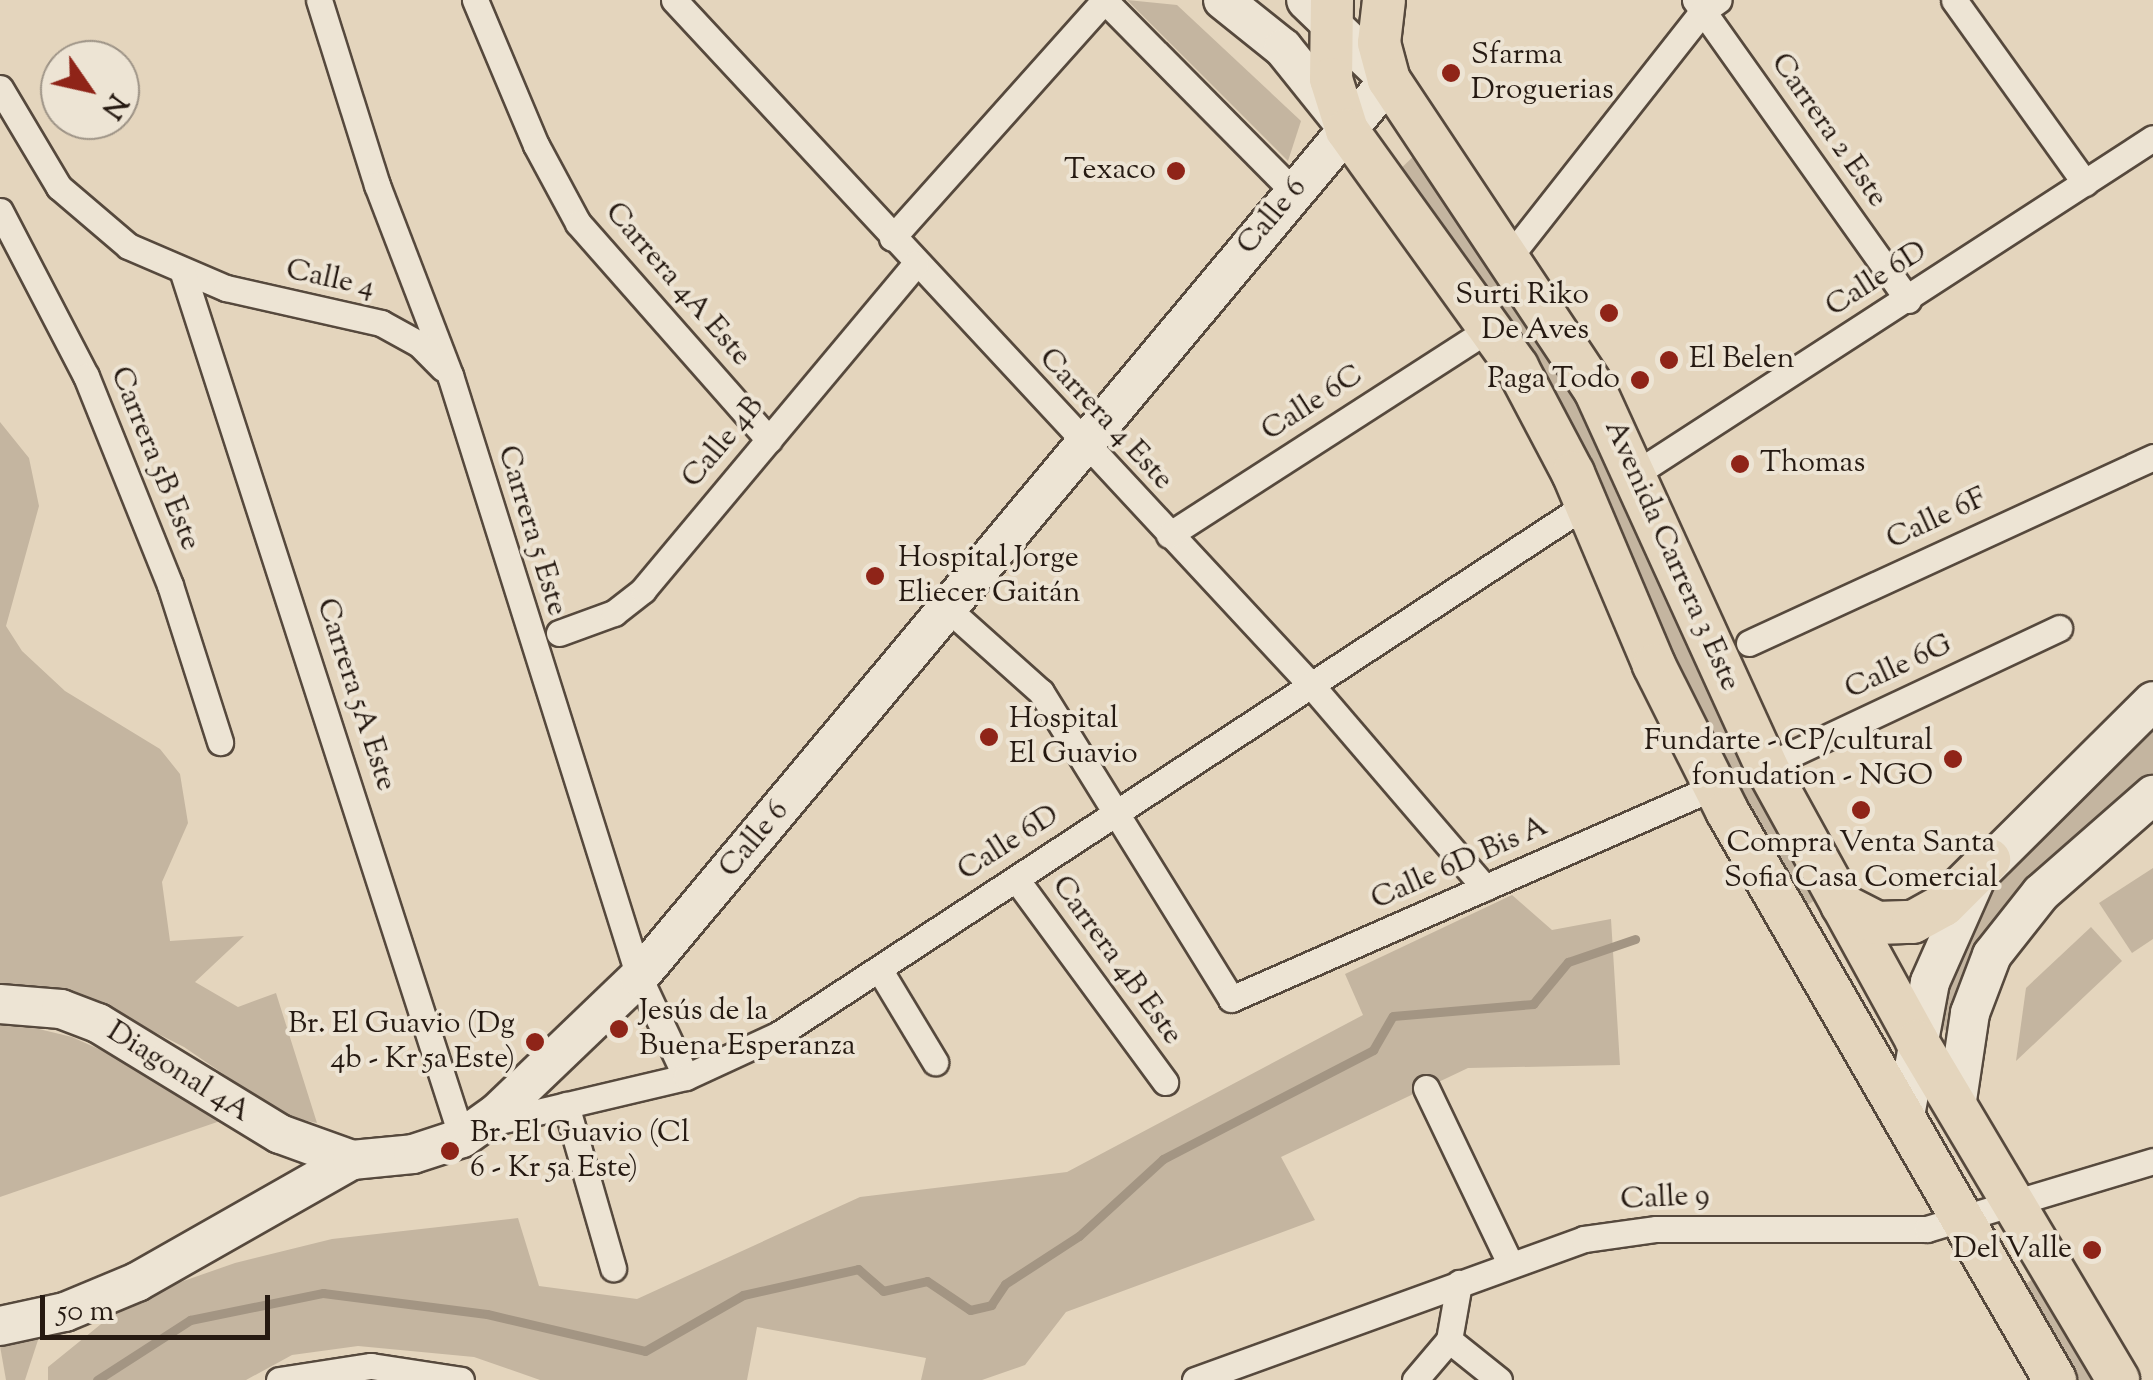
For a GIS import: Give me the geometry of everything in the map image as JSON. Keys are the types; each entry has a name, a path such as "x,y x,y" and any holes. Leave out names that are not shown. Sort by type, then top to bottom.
{"main road":[{"path":"1384,0 1379,44 1389,80"},
{"name":"Avenida Carrera 3 Este","path":"1322,7 1331,79 1347,130 1492,327 1587,504 1714,788 2055,1380"},
{"name":"Avenida Carrera 3 Este","path":"1389,80 1510,256 1595,390 1766,766 1917,1041 2118,1380"},
{"path":"1842,905 1877,923 1913,922 1944,905 1990,860"}],"street":[{"name":"Carrera 5 Este","path":"319,0 367,155 450,375 639,977 686,1078"},
{"name":"Carrera 4A Este","path":"475,0 536,145 578,223 769,440"},
{"name":"Carrera 4 Este","path":"674,0 1082,445 1311,686 1485,888"},
{"path":"892,238 1104,0 1294,192"},
{"path":"1223,0 1283,48 1347,130"},
{"path":"1954,0 2085,183"},
{"path":"1510,256 1705,4"},
{"name":"Carrera 2 Este","path":"1705,4 1908,300"},
{"name":"Avenida Carrera 3 Este","path":"1322,7 1389,80"},
{"name":"Calle 6","path":"0,1326 65,1312 137,1282 352,1160 414,1154 472,1132 639,977 1389,80"},
{"name":"Calle 4","path":"0,88 40,162 80,209 128,246 183,273 270,301 381,324 420,344 450,375"},
{"name":"Calle 6D","path":"1635,474 2153,138"},
{"name":"Carrera 5B Este","path":"0,212 86,376 170,585 220,742"},
{"name":"Calle 4B","path":"559,633 614,613 643,590 916,264"},
{"name":"Carrera 5A Este","path":"183,273 472,1132"},
{"name":"Calle 6C","path":"1169,535 1492,327"},
{"name":"Calle 6F","path":"1748,643 2153,457"},
{"name":"Calle 6D","path":"472,1132 686,1078 779,1034 1587,504"},
{"path":"947,608 1041,692 1116,812"},
{"name":"Calle 6G","path":"1766,766 2059,628"},
{"path":"1904,1121 1917,1041 1953,920 1990,860 2153,701"},
{"name":"Calle 6D Bis A","path":"1116,812 1231,999 1714,788"},
{"path":"1956,1107 1970,1012 1992,955 2041,893 2153,795"},
{"name":"Carrera 4B Este","path":"1016,879 1164,1082"},
{"path":"879,968 935,1062"},
{"name":"Diagonal 4A","path":"0,1004 61,1009 98,1023 280,1134 352,1160"},
{"path":"1426,1088 1509,1261"},
{"path":"566,1106 613,1268"},
{"name":"Calle 9","path":"1195,1380 1509,1261 1584,1239 1656,1229 1890,1231 1963,1221 2153,1162"},
{"path":"1414,1380 1449,1340 1459,1283"},
{"path":"1449,1340 1499,1380"},
{"path":"279,1380 371,1366 460,1380"}],"shaded area":[{"path":"1127,0 1177,5 1301,121 1288,161"},
{"path":"1415,155 1565,374 1818,898 1803,908 1397,172"},
{"path":"0,422 29,458 39,506 6,626 22,651 65,691 160,749 180,774 188,823 162,882 170,941 244,936 195,982 238,1007 276,993 317,1123 285,1116 184,1047 89,999 0,990"},
{"path":"2153,724 2153,780 2107,814 1956,1037 1936,1025 1984,892"},
{"path":"2153,868 2153,939 2132,953 2099,903"},
{"path":"1512,895 1552,930 1611,919 1620,1065 1468,1068 1281,1157 1315,1220 1066,1312 1025,1365 982,1380 921,1380 926,1358 757,1327 747,1380 540,1380 474,1357 358,1346 292,1355 246,1380 48,1380 48,1367 132,1299 235,1263 332,1239 518,1218 539,1286 637,1299 860,1197 1067,1172 1363,1015 1345,974"},
{"path":"2091,927 2122,961 2016,1061 2026,988"},
{"path":"0,1023 72,1037 150,1072 223,1120 0,1197"},
{"path":"2035,1278 2097,1380 2070,1380 2015,1290"},
{"path":"39,1337 25,1380 6,1380 0,1346"}],"waterway":[{"path":"97,1380 190,1320 323,1293 487,1314 645,1351 743,1295 858,1269 883,1291 927,1281 970,1310 991,1305 1005,1284 1079,1236 1163,1159 1373,1050 1393,1016 1533,1004 1568,962 1635,939"}],"place":[{"name":"Sfarma Droguerias","path":"1451,73"},
{"name":"Texaco","path":"1176,171"},
{"name":"Surti Riko De Aves","path":"1609,313"},
{"name":"El Belen","path":"1669,360"},
{"name":"Paga Todo","path":"1640,380"},
{"name":"Thomas","path":"1740,464"},
{"name":"Hospital Jorge Eliecer Gaitán","path":"875,576"},
{"name":"Hospital El Guavio","path":"989,737"},
{"name":"Fundarte - CP/cultural fonudation - NGO","path":"1953,759"},
{"name":"Compra Venta Santa Sofia Casa Comercial","path":"1861,810"},
{"name":"Jesús de la Buena Esperanza","path":"619,1029"},
{"name":"Br. El Guavio (Dg 4b - Kr 5a Este)","path":"535,1042"},
{"name":"Br. El Guavio (Cl 6 - Kr 5a Este)","path":"450,1151"},
{"name":"Del Valle","path":"2092,1250"}]}
